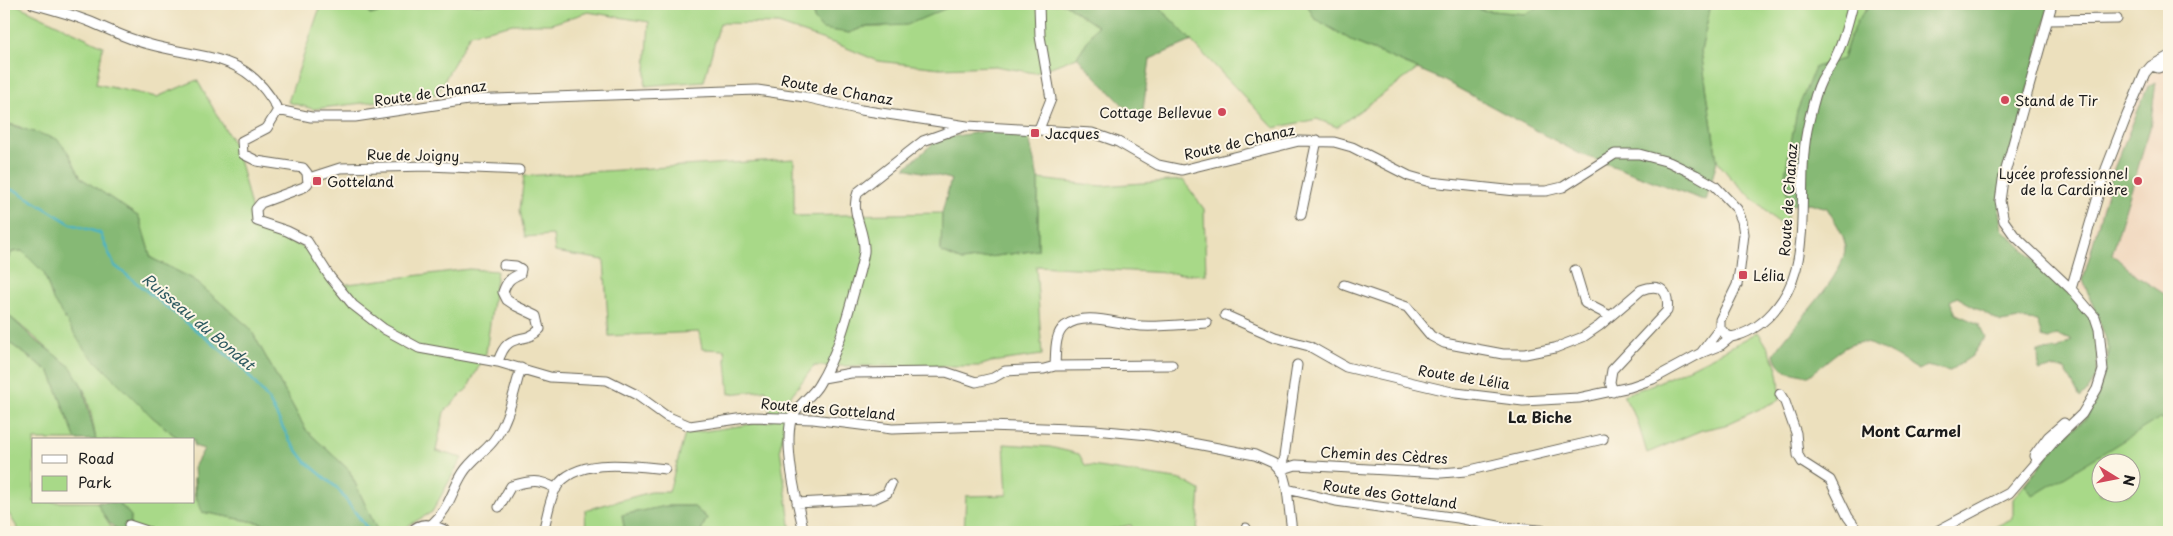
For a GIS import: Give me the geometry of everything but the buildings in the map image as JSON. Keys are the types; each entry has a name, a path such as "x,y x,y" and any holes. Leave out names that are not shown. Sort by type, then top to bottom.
{"street":[{"path":"33,4 86,20 148,44 215,57 233,63 248,72 259,83 278,110 267,128 242,141 242,154 257,161 303,168 309,178"},
{"path":"1039,4 1040,36 1051,99 1040,129"},
{"name":"Route de Chanaz","path":"1731,337 1751,330 1776,308 1788,291 1796,270 1800,242 1803,154 1809,122 1818,86 1836,58 1853,4"},
{"path":"1935,532 1996,502 2012,490 2056,439 2081,415 2097,389 2103,370 2099,328 2095,316 2014,235 2004,221 2000,201 2003,180 2052,4"},
{"path":"2048,20 2116,19"},
{"path":"2069,288 2106,170 2127,114 2145,73 2151,66 2169,56"},
{"path":"2151,66 2158,68 2169,64"},
{"name":"Route de Chanaz","path":"278,110 311,117 355,117 468,100 757,90 805,97 861,110 967,126 1074,131 1104,136 1158,165 1182,170 1300,141 1317,140 1352,147 1409,176 1430,182 1516,191 1546,191 1562,187 1575,181 1605,158 1626,152 1669,162 1715,186 1728,198 1742,221 1744,234 1739,277 1720,320 1720,328"},
{"path":"804,532 792,472 790,431 792,417 822,378 846,321 864,250 858,221 856,198 858,192 923,141 944,132 967,126"},
{"path":"1300,215 1317,140"},
{"name":"Rue de Joigny","path":"309,178 340,168 428,166 518,170"},
{"name":"Route des Gotteland","path":"309,178 304,187 260,203 256,209 257,221 293,233 307,241 330,276 353,305 384,329 406,342 430,351 498,362 550,377 607,380 637,395 666,416 690,426 752,417 792,417 892,430 987,426 1126,432 1255,455 1265,458 1280,470"},
{"path":"498,362 502,349 508,343 535,334 540,329 537,316 507,300 503,292 506,283 511,278 520,274 521,269 516,266 504,265"},
{"path":"1575,270 1585,302 1610,316"},
{"path":"1344,285 1407,306 1431,336 1444,343 1503,354 1525,354 1555,348 1582,337 1640,290 1658,287 1666,293 1668,300 1667,310 1612,370 1610,382 1613,392"},
{"name":"Route de Lélia","path":"1225,316 1275,338 1309,346 1346,367 1456,392 1523,401 1579,398 1613,392 1653,380 1701,352 1721,346 1731,337"},
{"path":"1055,366 1060,332 1066,325 1076,320 1088,319 1141,326 1207,323"},
{"path":"1720,328 1724,334 1731,337"},
{"name":"Route de Lélia","path":"1701,352 1720,328"},
{"path":"822,378 851,373 946,372 976,382 993,378 1005,371 1044,369 1055,366 1172,365"},
{"path":"1292,532 1287,489 1280,470 1284,457 1297,365"},
{"path":"432,524 443,514 469,464 488,448 503,426 521,368"},
{"path":"1780,394 1785,402 1796,433 1798,455 1802,462 1830,480 1848,518 1859,532"},
{"name":"Chemin des Cèdres","path":"1280,470 1296,465 1441,474 1475,469 1603,439"},
{"path":"543,532 556,489 564,478 600,466 622,465 665,469"},
{"path":"499,507 511,486 531,480 543,481 556,489"},
{"path":"797,503 874,499 887,492 891,484"},
{"name":"Route des Gotteland","path":"1287,489 1336,501 1458,518 1503,527 1563,532"},
{"path":"411,532 421,525 432,524 448,532"},
{"path":"129,525 150,532"}],"shaded area":[{"name":"Lycée professionnel de la Cardinière","path":"2169,67 2169,320 2113,295 2081,289 2079,282 2111,167 2140,90 2151,75"}],"green space":[{"path":"4,4 15,4 103,46 96,84 157,97 197,80 237,150 256,228 308,249 332,286 469,269 497,271 486,353 467,389 444,412 436,451 462,458 432,512 409,525 403,532 378,532 349,470 306,430 250,328 193,279 151,258 139,217 81,178 68,152 18,126 4,123"},
{"path":"321,4 366,4 370,15 407,4 813,4 814,19 849,33 864,27 881,27 956,4 1065,4 1097,26 1077,57 1035,73 995,66 940,68 878,61 842,46 778,24 720,23 704,81 645,86 649,22 588,12 551,24 513,24 470,34 437,94 313,109 288,102"},
{"path":"366,4 407,4 370,15"},
{"path":"813,4 956,4 907,25 864,27 849,33 822,29 814,19"},
{"path":"1065,4 1156,4 1192,41 1150,59 1141,124 1077,57 1097,26"},
{"path":"1156,4 1307,4 1314,18 1354,42 1418,69 1337,127 1317,119 1274,128"},
{"path":"1307,4 1481,4 1480,10 1525,14 1545,4 1711,4 1701,51 1717,161 1706,201 1578,153 1441,79 1354,42 1314,18"},
{"path":"1481,4 1545,4 1525,14 1480,10"},
{"path":"1711,4 1872,4 1866,8 1850,36 1843,59 1785,174 1789,205 1785,229 1730,177 1717,161 1701,51"},
{"path":"1872,4 2049,4 1999,212 2002,229 2092,315 2098,360 2097,370 2094,380 2080,398 2065,369 2050,368 2039,371 2038,351 2058,350 2072,340 2056,335 2049,339 2042,337 2037,321 2019,319 2001,322 1957,297 1950,301 1956,314 1979,324 1985,337 1972,356 1950,371 1926,366 1919,370 1888,352 1870,344 1862,343 1856,343 1844,348 1809,376 1787,371 1776,360 1774,354 1781,343 1816,302 1837,272 1843,258 1845,246 1841,232 1827,208 1810,203 1789,205 1785,174 1797,111 1815,67 1843,59 1857,22"},
{"path":"2156,82 2150,128 2112,254 2138,277 2169,297 2169,424 2160,418 2101,454 2090,454 2090,461 2033,496 2025,485 2059,442 2086,419 2096,402 2110,349 2083,280 2113,171 2148,86"},
{"path":"4,123 57,139 68,152 81,178 139,217 151,258 193,279 250,328 306,430 349,470 378,532 271,532 266,524 202,512 196,496 195,465 204,449 195,446 195,438 178,438 150,415 84,349 53,300 44,273 22,251 12,252 4,266"},
{"path":"992,130 1028,134 1038,179 1038,250 962,261 941,252 942,213 951,179 905,168 938,139"},
{"path":"794,159 794,216 942,213 941,252 962,261 1038,250 1038,179 1102,186 1183,180 1204,209 1206,275 1036,266 1042,355 991,362 979,366 814,366 790,397 780,448 791,532 700,532 707,518 693,506 667,506 622,515 625,532 586,532 585,510 651,492 669,492 685,434 772,421 766,390 729,394 725,350 702,349 699,332 609,336 604,260 555,252 553,235 525,237 520,210 524,176"},
{"path":"22,251 44,273 53,300 118,381 150,415 178,438 96,438 88,402 79,380 60,359 4,311 4,266 12,252"},
{"path":"4,311 34,339 71,367 83,388 96,438 75,438 50,372 4,339"},
{"path":"2169,330 2169,532 1985,532 2013,518 2013,499 2062,438 2086,417 2104,384 2108,359 2105,334"},
{"path":"1758,332 1772,356 1778,372 1779,400 1725,425 1702,430 1647,453 1637,420 1623,395 1675,375"},
{"path":"4,339 50,372 75,438 32,438 32,504 98,504 111,527 122,532 20,532 4,506"},
{"path":"1004,444 1050,447 1079,454 1085,465 1182,480 1200,490 1197,532 1134,532 1131,525 1105,530 1105,532 964,532 966,496 1007,495"},
{"path":"195,486 196,496 202,512 266,524 271,532 130,532 131,516 120,504 195,504"},
{"path":"98,504 120,504 131,516 130,532 113,526"},
{"path":"666,506 693,506 707,518 700,532 625,532 622,515"}],"waterway":[{"name":"Ruisseau du Bondat","path":"4,190 15,190 71,224 100,233 114,265 241,366 268,399 290,441 306,462 337,488 370,532"}],"place":[{"name":"Stand de Tir","path":"2005,100"},
{"name":"Cottage Bellevue","path":"1222,112"},
{"name":"Jacques","path":"1035,133"},
{"name":"Gotteland","path":"317,181"},
{"name":"Lycée professionnel de la Cardinière","path":"2138,181"},
{"name":"Lélia","path":"1743,275"}],"district":[{"name":"La Biche","path":"1540,416"},
{"name":"Mont Carmel","path":"1911,430"}]}
